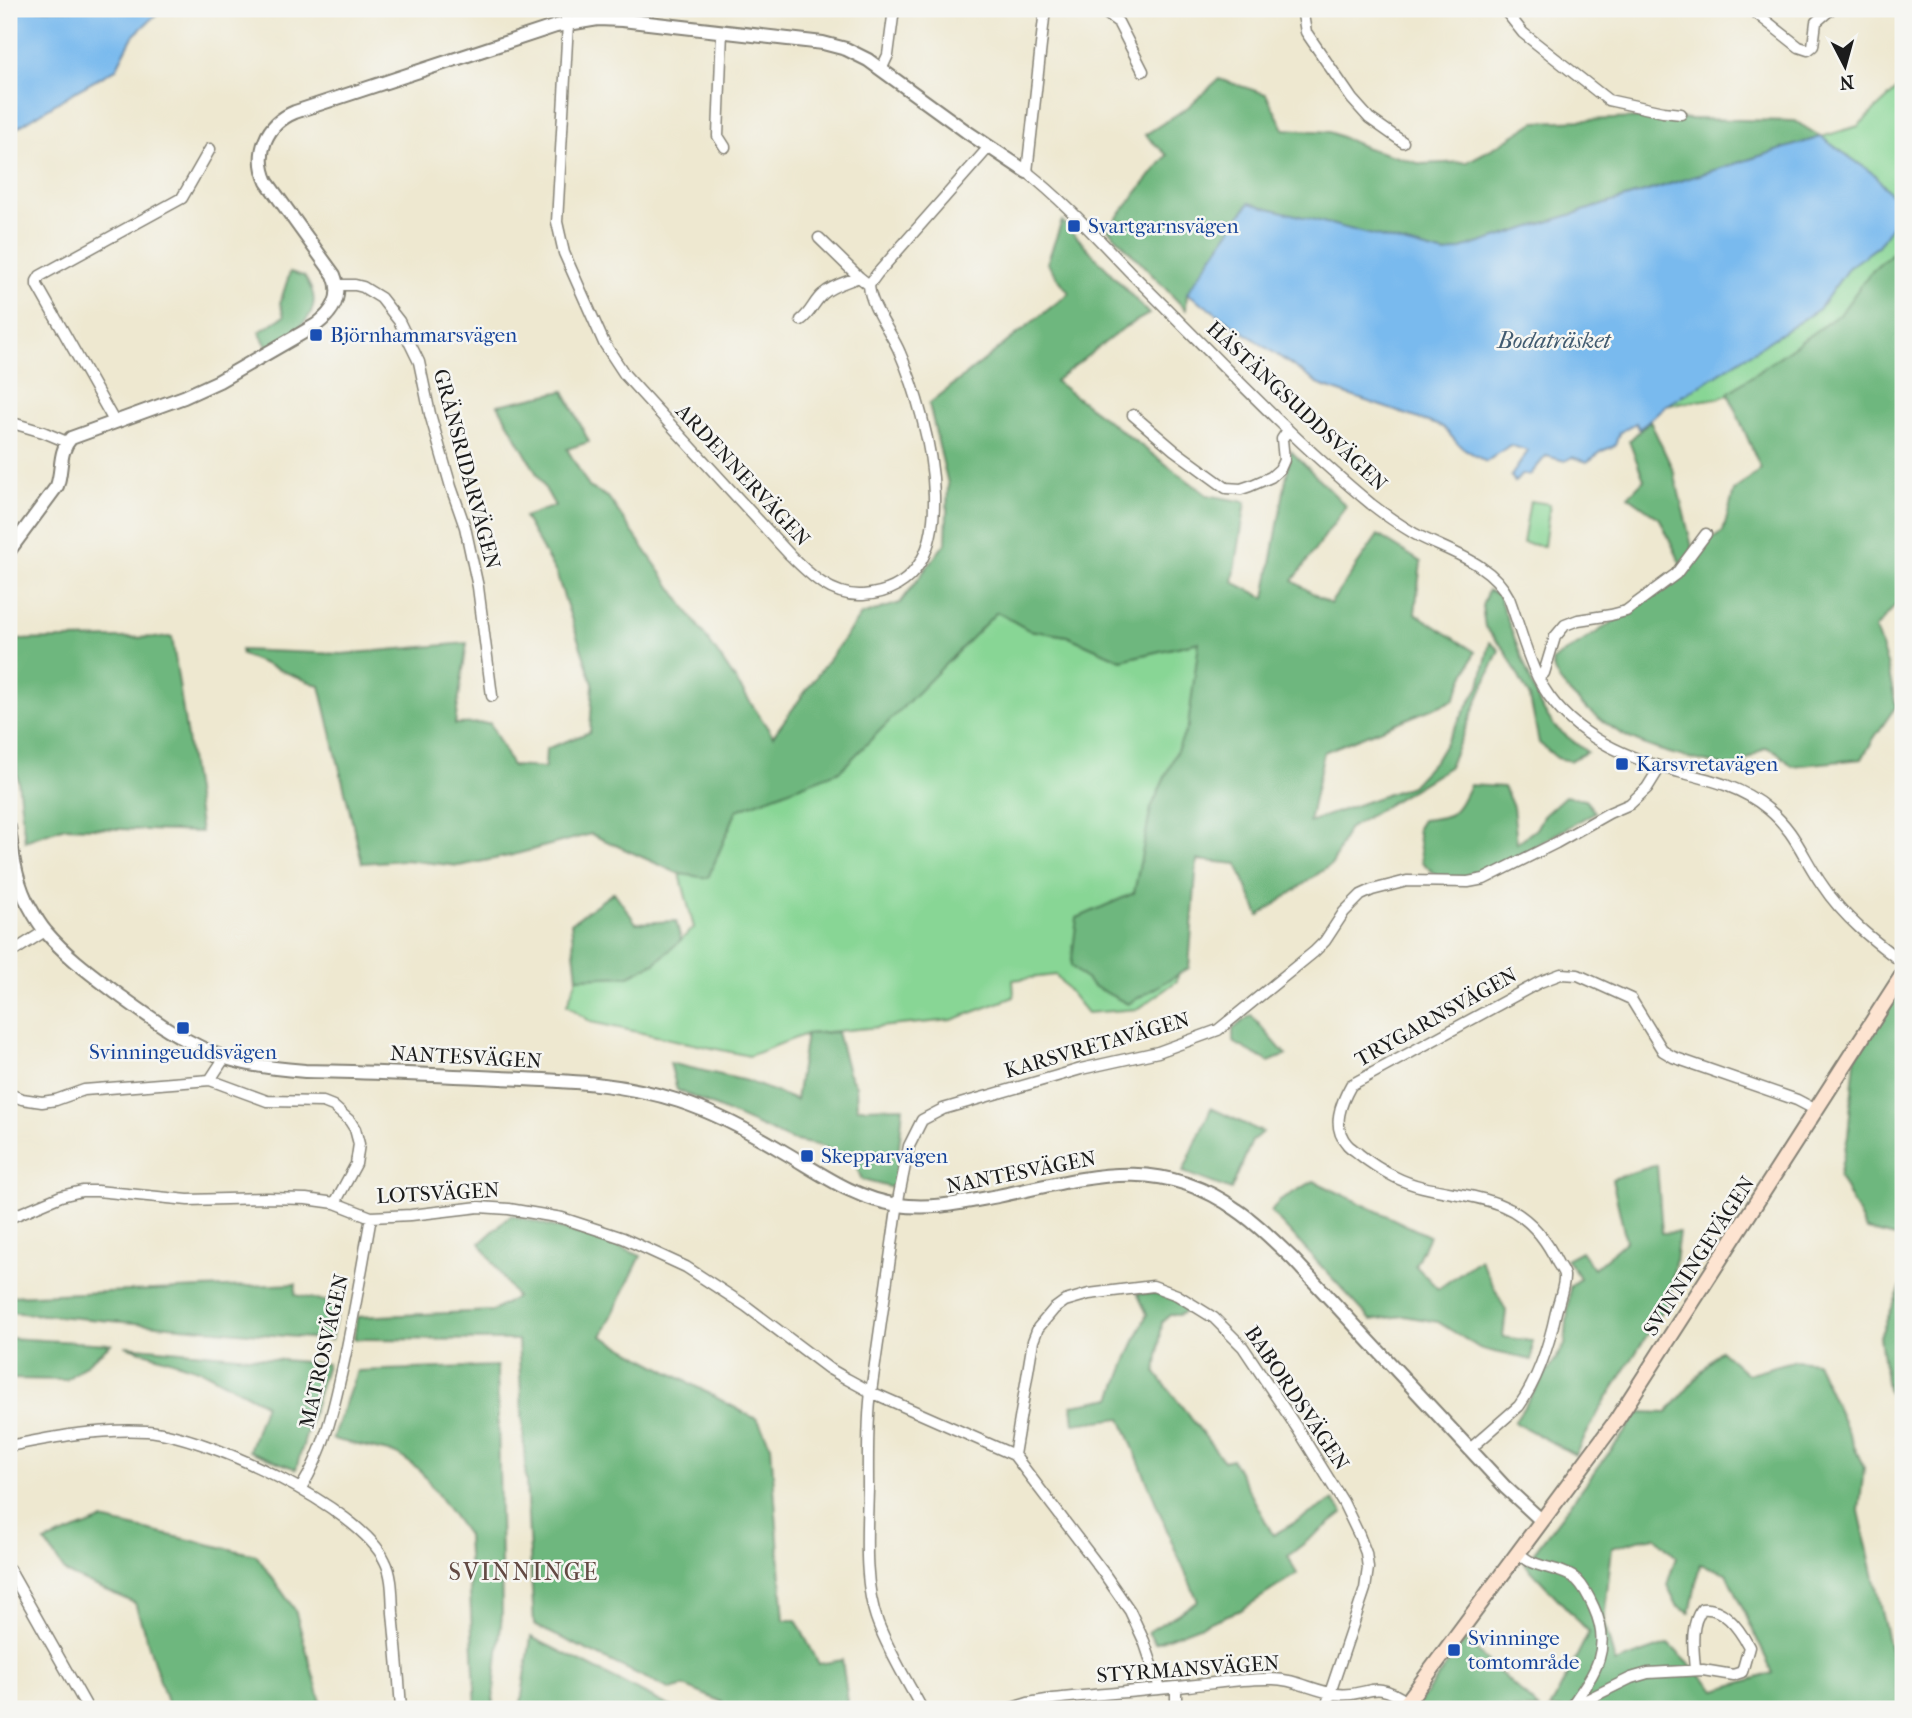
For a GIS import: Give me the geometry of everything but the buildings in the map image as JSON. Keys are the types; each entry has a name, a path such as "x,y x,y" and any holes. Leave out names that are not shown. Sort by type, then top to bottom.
{"main road":[{"name":"SVINNINGEVÄGEN","path":"1404,1706 1616,1421 1903,974"}],"street":[{"name":"ARDENNERVÄGEN","path":"563,9 569,23 557,222 564,253 604,343 625,376 790,555 817,580 838,591 866,594 889,589 906,579 925,555 934,516 932,467 915,393 900,352 871,296 869,285 819,237"},
{"path":"881,70 887,55 894,9"},
{"path":"9,551 57,486 61,474 62,450 67,442 77,435 184,397 227,377 328,316 337,298 337,285 329,267 267,182 262,166 266,136 280,120 295,112 569,23 598,19 622,20 838,46 881,70 1027,172 1045,9"},
{"path":"1100,9 1118,22 1143,71"},
{"path":"1302,9 1306,32 1352,99 1369,118 1403,142"},
{"path":"1504,9 1523,33 1608,100 1681,114"},
{"path":"1751,9 1799,47 1808,50 1813,46 1816,22 1831,9"},
{"path":"722,31 718,136 724,147"},
{"path":"869,285 989,147"},
{"path":"114,421 37,281 40,276 182,198 210,149"},
{"name":"HÄSTÄNGSUDDSVÄGEN","path":"1027,172 1089,230 1288,430 1372,505 1416,534 1475,563 1494,576 1509,598 1538,677 1561,712 1581,729 1620,752 1660,767 1723,783 1768,808 1797,841 1821,885 1843,913 1861,931 1903,963"},
{"path":"801,320 822,295 836,285 859,277"},
{"name":"GRÄNSRIDARVÄGEN","path":"337,285 363,287 381,298 399,321 419,362 430,414 465,527 478,587 492,696"},
{"path":"1133,415 1174,450 1226,488 1241,489 1250,486 1271,477 1280,469 1284,460 1282,439 1288,430"},
{"path":"9,422 67,442"},
{"path":"1538,677 1544,673 1557,633 1565,625 1626,611 1676,574 1706,534"},
{"name":"KARSVRETAVÄGEN","path":"898,1205 909,1146 922,1120 943,1109 1081,1069 1158,1052 1218,1030 1314,952 1325,941 1344,912 1361,895 1407,881 1468,883 1484,879 1630,804 1647,788 1660,767"},
{"name":"NANTESVÄGEN","path":"9,827 18,879 29,905 45,931 83,968 149,1017 182,1037 225,1057 248,1064 282,1069 582,1082 636,1090 678,1101 712,1114 743,1128 841,1187 898,1205 951,1205 1101,1175 1142,1174 1165,1177 1194,1186 1235,1208 1263,1230 1506,1487 1542,1521"},
{"path":"9,954 45,931"},
{"name":"TRYGARNSVÄGEN","path":"1470,1449 1519,1406 1525,1397 1544,1357 1564,1276 1549,1244 1531,1222 1503,1206 1396,1178 1347,1144 1339,1129 1338,1115 1351,1085 1540,982 1561,974 1578,975 1631,999 1663,1051 1673,1057 1797,1100 1816,1110"},
{"path":"211,1080 225,1057"},
{"path":"9,1094 42,1102 57,1100 83,1090 211,1080 267,1101 323,1102 333,1106 350,1121 358,1136 358,1157 335,1203"},
{"name":"LOTSVÄGEN","path":"9,1218 51,1199 82,1191 170,1199 288,1198 335,1203 370,1217 479,1207 562,1218 623,1238 686,1267 746,1306 828,1368 871,1392 1014,1455"},
{"path":"898,1205 869,1412 869,1564 872,1603 885,1637 922,1709"},
{"name":"MATROSVÄGEN","path":"300,1488 319,1451 332,1413 355,1310 370,1217"},
{"name":"BABORDSVÄGEN","path":"1014,1455 1033,1341 1038,1328 1054,1308 1065,1301 1089,1294 1153,1286 1177,1295 1213,1318 1243,1347 1299,1431 1343,1502 1366,1553 1368,1568 1365,1590 1326,1709"},
{"path":"9,1446 82,1433 146,1431 170,1434 206,1445 300,1488 368,1536 387,1563 401,1709"},
{"path":"1014,1455 1103,1572 1129,1611 1144,1641 1160,1688"},
{"path":"1518,1553 1531,1562 1577,1579 1600,1622 1603,1640 1599,1657 1590,1680 1569,1708"},
{"path":"9,1569 88,1709"},
{"path":"1569,1708 1631,1678 1648,1673 1703,1670 1733,1675 1742,1672 1749,1647 1743,1635 1721,1614 1709,1608 1702,1609 1696,1617 1695,1670"},
{"name":"STYRMANSVÄGEN","path":"1009,1709 1046,1700 1275,1678 1330,1693 1345,1694 1378,1689 1393,1692 1404,1706"},
{"path":"1175,1687 1176,1709"}],"green space":[{"path":"1219,79 1266,94 1284,129 1330,132 1367,148 1421,164 1467,162 1535,122 1638,118 1795,121 1821,137 1445,254 1249,203 1187,293 1186,310 1108,229 1167,155 1145,135 1188,107"},
{"path":"1903,84 1903,243 1864,307 1757,385 1719,398 1666,405 1819,309 1849,267 1877,247 1902,209 1875,175 1821,137 1858,126"},
{"path":"1062,221 1149,314 1125,327 1055,381 1207,495 1246,502 1233,582 1265,598 1291,451 1346,506 1293,581 1330,604 1378,535 1421,562 1415,613 1475,652 1454,700 1324,752 1309,822 1411,786 1436,759 1480,685 1490,642 1499,650 1449,767 1348,829 1333,863 1259,916 1237,864 1197,860 1189,968 1128,1004 1093,986 1071,966 1077,918 1134,893 1151,808 1188,726 1199,642 1121,660 1067,636 1029,630 997,612 840,771 737,810 708,878 680,874 591,834 459,866 405,860 362,863 320,686 242,655 241,650 342,654 467,643 455,724 490,723 512,766 545,768 546,749 590,732 593,684 556,573 524,517 555,506 498,405 564,391 589,442 567,449 589,487 608,497 773,736 861,615 900,603 946,542 948,484 929,404 1069,293 1047,263"},
{"path":"1903,243 1903,599 1875,629 1887,664 1896,706 1862,759 1792,766 1777,752 1766,747 1735,768 1660,750 1621,733 1570,693 1557,676 1552,661 1675,582 1681,564 1660,519 1628,496 1644,480 1629,441 1650,421 1674,472 1693,551 1723,532 1734,491 1761,469 1728,393 1841,313 1869,274"},
{"path":"290,272 304,276 312,291 312,310 301,326 269,350 259,332 284,316 280,303"},
{"path":"1530,501 1550,504 1544,546 1523,543"},
{"path":"1488,590 1498,595 1540,705 1555,727 1587,752 1570,761 1557,758 1539,743 1530,698 1505,650 1485,627 1482,606"},
{"path":"997,612 1029,630 1067,636 1121,660 1200,642 1188,918 1177,981 1138,1009 1087,1013 1056,975 1013,980 1014,997 952,1020 806,1034 749,1056 591,1022 567,1005 577,978 629,976 655,963 694,928 680,874 591,834 698,822 782,793"},
{"path":"172,637 201,832 65,827 25,841 9,704 9,640"},
{"path":"1470,785 1504,787 1513,807 1517,843 1536,829 1543,816 1565,796 1585,800 1595,812 1491,871 1466,879 1440,879 1422,862 1417,828 1422,820 1453,812"},
{"path":"614,892 636,923 676,921 681,940 655,963 629,976 577,978 571,923"},
{"path":"1903,986 1903,1239 1866,1230 1839,1176 1848,1136 1855,1058"},
{"path":"1251,1015 1286,1055 1269,1062 1233,1042 1233,1029"},
{"path":"837,1032 848,1072 856,1086 857,1108 903,1107 893,1188 862,1180 854,1161 821,1146 791,1140 677,1090 670,1063 747,1081 796,1100 806,1034"},
{"path":"1211,1108 1262,1132 1252,1141 1231,1190 1183,1172"},
{"path":"1657,1165 1662,1233 1679,1232 1670,1299 1599,1411 1575,1455 1514,1422 1565,1345 1570,1286 1580,1278 1566,1259 1581,1251 1594,1269 1626,1241 1612,1179"},
{"path":"1314,1181 1429,1236 1415,1265 1438,1289 1480,1259 1506,1311 1503,1337 1532,1341 1532,1360 1481,1349 1438,1322 1404,1316 1371,1320 1271,1212 1280,1200"},
{"path":"511,1215 608,1242 641,1256 602,1336 758,1420 771,1446 784,1620 796,1620 819,1664 842,1660 848,1702 826,1709 726,1709 722,1702 684,1686 671,1690 534,1625 518,1340 354,1339 357,1317 493,1311 516,1297 480,1243"},
{"path":"1903,1282 1903,1420 1887,1389 1880,1336"},
{"path":"296,1284 295,1295 339,1304 331,1340 9,1312 9,1296"},
{"path":"1137,1293 1171,1298 1187,1311 1170,1315 1162,1322 1156,1373 1224,1461 1232,1459 1273,1535 1333,1500 1343,1513 1288,1556 1297,1574 1241,1610 1155,1643 1148,1632 1198,1601 1121,1418 1074,1424 1072,1405 1112,1398 1147,1314"},
{"path":"9,1338 111,1344 66,1380 9,1379"},
{"path":"125,1346 327,1364 296,1469 249,1451 265,1404 201,1370"},
{"path":"1720,1350 1747,1374 1796,1360 1816,1362 1864,1468 1859,1511 1901,1709 1550,1709 1589,1632 1525,1564 1640,1412 1667,1413","holes":["1656,1537 1676,1557 1667,1585 1678,1607 1690,1613 1700,1564 1726,1573 1773,1673 1716,1690 1669,1644 1615,1663 1604,1620 1612,1548"]},
{"path":"497,1366 502,1615 492,1709 476,1709 467,1535 419,1469 397,1454 332,1439 357,1371"},
{"path":"102,1520 256,1555 295,1610 323,1709 169,1709 135,1603 66,1573 45,1542"},
{"path":"531,1637 675,1709 520,1709"},
{"path":"1465,1640 1539,1709 1415,1709"}],"water":[{"path":"9,9 162,9 133,36 116,69 9,133"},
{"name":"Bodaträsket","path":"1821,137 1875,175 1903,209 1877,247 1849,267 1819,309 1666,405 1639,429 1636,423 1619,433 1615,446 1587,462 1572,457 1565,461 1546,456 1530,475 1522,474 1515,482 1511,476 1528,451 1510,445 1486,462 1460,446 1443,427 1322,386 1187,293 1249,203 1445,254"}],"place":[{"name":"Svartgarnsvägen","path":"1074,226"},
{"name":"Björnhammarsvägen","path":"316,335"},
{"name":"Karsvretavägen","path":"1622,764"},
{"name":"Svinningeuddsvägen","path":"183,1028"},
{"name":"Skepparvägen","path":"807,1156"},
{"name":"Svinninge tomtområde","path":"1454,1650"}],"district":[{"name":"SVINNINGE","path":"524,1572"}]}
